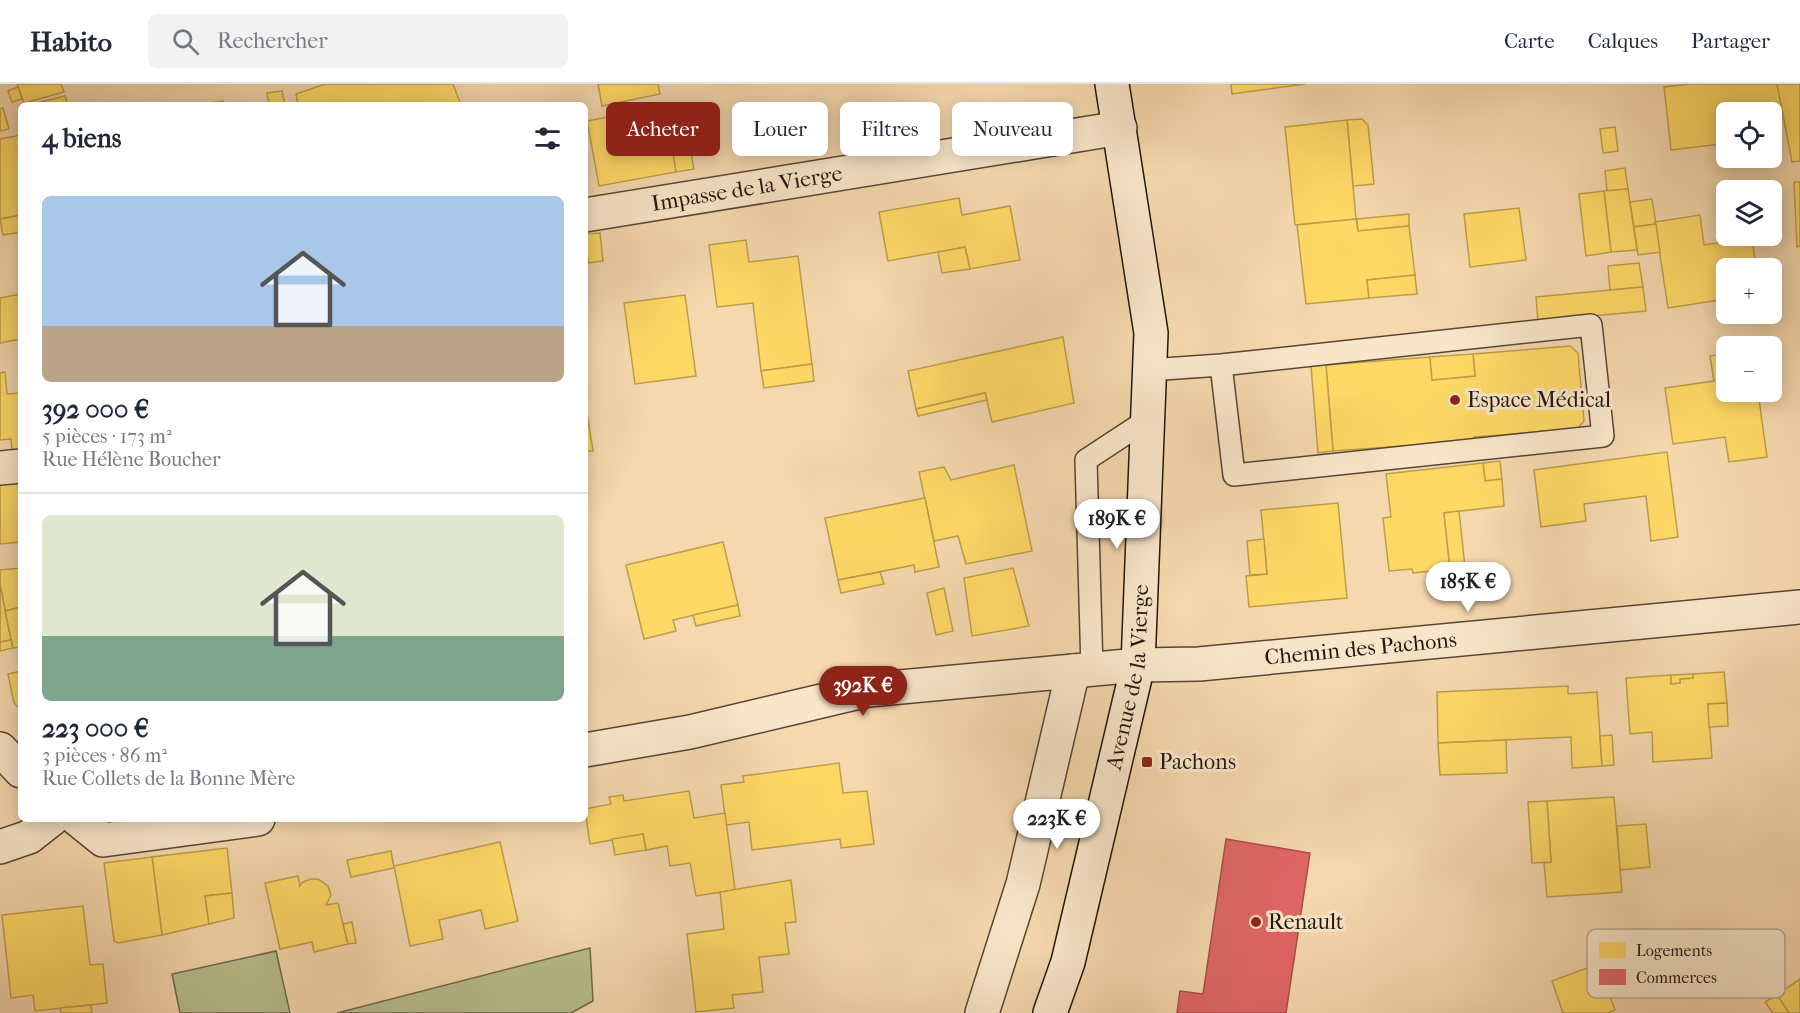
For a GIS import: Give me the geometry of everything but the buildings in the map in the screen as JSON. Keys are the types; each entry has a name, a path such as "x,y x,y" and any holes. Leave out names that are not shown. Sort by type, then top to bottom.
{"street":[{"name":"Avenue de la Vierge","path":"1050,1013 1068,962 1138,665 1151,333 1112,84"},
{"name":"Impasse de la Vierge","path":"588,215 1120,128"},
{"path":"0,468 18,466"},
{"name":"Chemin des Pachons","path":"588,749 690,732 868,690 1138,665 1199,664 1800,607"},
{"path":"982,1013 1023,884 1083,670"},
{"path":"0,749 18,768"},
{"path":"0,847 29,837 48,822"},
{"path":"82,822 103,840 236,822"}],"lane":[{"path":"1149,370 1221,365 1591,325 1603,436 1233,475 1221,365"},
{"path":"1083,670 1086,460 1147,420"}],"green space":[{"path":"590,948 593,1001 571,1013 337,1013"},
{"path":"276,951 290,1013 180,1013 172,974"}],"place":[{"name":"Espace Médical","path":"1455,400"},
{"name":"Pachons","path":"1147,762"},
{"name":"Renault","path":"1256,922"}]}
